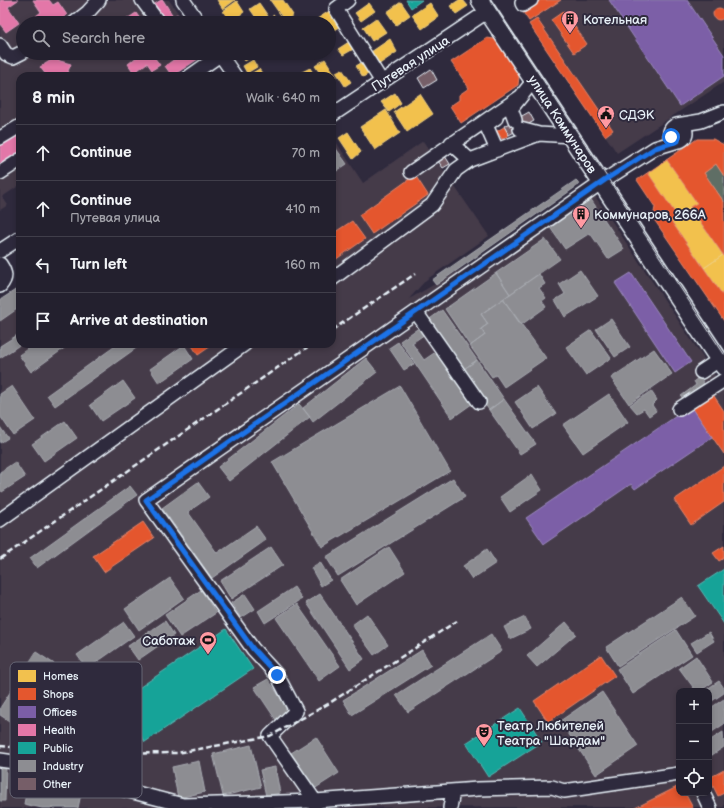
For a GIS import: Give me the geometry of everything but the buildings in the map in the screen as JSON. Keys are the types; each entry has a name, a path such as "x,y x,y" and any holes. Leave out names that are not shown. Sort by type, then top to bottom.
{"main road":[{"name":"улица Коммунаров","path":"484,6 722,364"}],"street":[{"path":"83,16 99,0"},
{"path":"142,0 154,16"},
{"path":"183,0 194,16"},
{"path":"348,0 336,9 382,82"},
{"name":"Путевая улица","path":"336,111 382,82 484,6"},
{"path":"0,45 6,54 13,57 16,56"},
{"path":"195,72 212,60"},
{"path":"224,60 232,72"},
{"path":"411,172 451,143 520,97 534,80"},
{"path":"515,120 520,97"},
{"path":"315,804 270,736 296,711 277,675 253,649 146,500 601,183 681,131 724,112"},
{"path":"497,150 486,125 515,120 538,134"},
{"path":"0,138 16,128"},
{"path":"336,276 432,205 456,170 470,160 538,134 571,136"},
{"path":"451,143 470,160"},
{"path":"0,173 16,163"},
{"path":"0,251 16,241"},
{"path":"0,264 5,272 5,279 0,286"},
{"path":"416,312 480,402"},
{"path":"0,520 239,348"},
{"path":"700,372 722,364"},
{"path":"679,409 724,380"},
{"path":"0,760 10,761"},
{"path":"142,794 183,805 315,804 453,791 552,787 564,791 676,774"},
{"path":"450,808 453,791"},
{"path":"704,796 710,808"}],"shaded area":[{"path":"0,0 169,0 180,16 16,16 16,60 197,60 180,72 16,72 16,188 2,197 8,205 0,210"},
{"path":"541,0 724,0 724,82 617,153 522,13"},
{"path":"423,141 489,236 426,280 409,299 593,193 724,389 724,807 0,808 0,300 16,290 16,348 336,348 336,142 363,183"}],"green space":[{"path":"716,164 724,176 724,202 704,173"}],"tram line":[{"path":"490,0 724,354"}],"railway":[{"path":"336,327 415,274"},
{"path":"0,559 306,348"},
{"path":"142,753 177,753 270,736 328,704 457,621"},
{"path":"0,746 10,747"}],"place":[{"name":"Котельная","path":"570,34"},
{"name":"СДЭК","path":"606,129"},
{"name":"Коммунаров, 266А","path":"581,229"},
{"name":"Саботаж","path":"208,655"},
{"name":"Театр Любителей Театра \"Шардам\"","path":"484,747"}],"route":[{"path":"277,675 253,649 146,500 198,462 608,178 655,148 678,141 673,140 671,137"}]}
